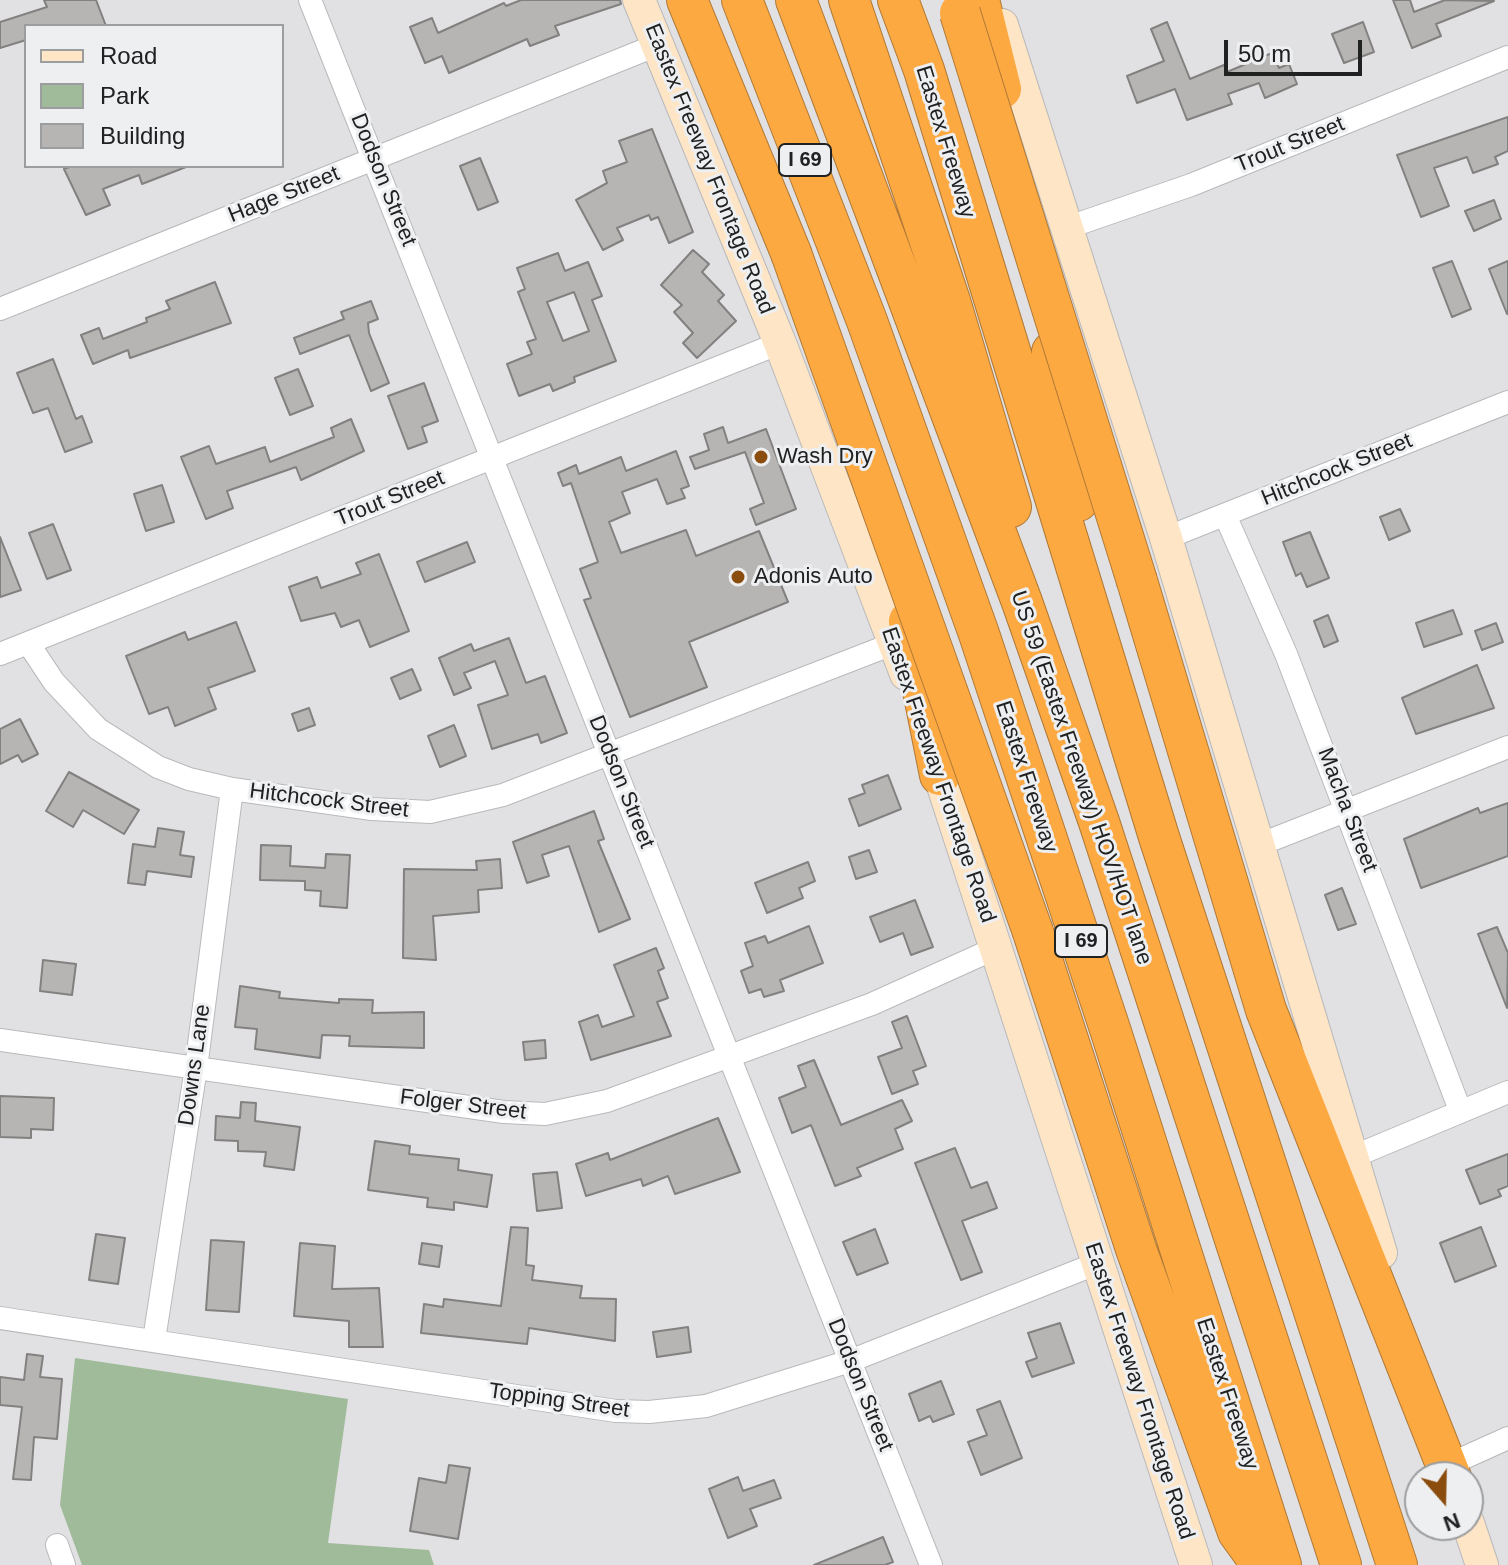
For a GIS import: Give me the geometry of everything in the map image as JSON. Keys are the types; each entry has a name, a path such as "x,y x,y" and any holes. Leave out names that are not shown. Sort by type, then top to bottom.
{"highway":[{"path":"687,0 791,253 1033,932 1136,1249 1238,1532 1262,1565"},
{"name":"Eastex Freeway","path":"742,0 867,321 979,634 1281,1565"},
{"name":"US 59 (Eastex Freeway) HOV/HOT lane","path":"796,0 1022,602 1099,822 1341,1565"},
{"path":"814,0 911,269 1022,602"},
{"path":"829,0 1021,542"},
{"name":"Eastex Freeway","path":"849,0 950,301 1099,822"},
{"name":"Eastex Freeway","path":"898,0 924,70 1108,671 1284,1228 1397,1565"},
{"path":"972,3 1017,151 1108,671"},
{"path":"972,3 1137,581 1266,1010 1446,1461"},
{"path":"867,321 870,424 940,775"}],"main road":[{"name":"Eastex Freeway Frontage Road","path":"639,0 780,343 895,643 1193,1564"},
{"path":"972,3 1069,227 1166,538 1350,1158 1447,1461"},
{"path":"1474,1541 1482,1565"}],"street":[{"name":"Dodson Street","path":"310,0 931,1565"},
{"name":"Hage Street","path":"0,309 657,45"},
{"name":"Trout Street","path":"1069,227 1191,185 1508,57"},
{"name":"Trout Street","path":"0,654 780,343"},
{"name":"Hitchcock Street","path":"1166,538 1508,402"},
{"name":"Macha Street","path":"1225,515 1286,654 1460,1110"},
{"name":"Hitchcock Street","path":"28,643 54,682 98,729 158,767 189,779 232,789 372,809 430,812 503,795 895,643"},
{"path":"1256,846 1508,747"},
{"name":"Downs Lane","path":"154,1340 196,1068 232,789"},
{"name":"Folger Street","path":"0,1040 504,1112 545,1114 607,1101 872,1004 996,948"},
{"path":"1350,1158 1508,1092"},
{"name":"Topping Street","path":"0,1318 616,1411 649,1412 706,1406 850,1361 1098,1263"},
{"path":"1471,1461 1508,1438"}],"green space":[{"path":"75,1358 348,1399 328,1543 429,1550 434,1565 82,1565 60,1505"}],"building":[{"path":"44,0 96,0 105,24 24,24 24,41 0,48 0,22 47,7"},
{"path":"521,0 620,0 621,4 555,26 559,35 530,46 527,39 449,73 442,56 425,63 410,27 432,18 438,33 504,3 506,6"},
{"path":"1393,0 1410,0 1414,12 1445,0 1494,1 1436,24 1441,36 1412,48"},
{"path":"1167,22 1190,79 1224,65 1227,72 1272,53 1279,68 1289,64 1297,84 1265,98 1259,83 1228,94 1232,104 1187,120 1175,89 1137,103 1127,76 1164,61 1151,29"},
{"path":"1363,22 1374,52 1344,63 1332,34"},
{"path":"1508,117 1508,151 1495,157 1498,164 1473,173 1467,157 1434,168 1449,206 1421,217 1397,155"},
{"path":"652,129 693,232 669,243 658,217 651,220 649,215 617,228 623,240 603,250 576,200 607,183 603,171 627,162 619,141"},
{"path":"480,158 498,202 478,210 460,166"},
{"path":"183,168 142,184 139,175 103,189 110,205 86,215 64,169"},
{"path":"1494,200 1501,219 1474,231 1465,211"},
{"path":"693,250 709,264 702,272 724,295 718,301 736,321 697,358 683,343 693,333 674,312 682,305 661,285"},
{"path":"558,253 565,271 588,262 602,296 592,300 616,361 574,377 575,382 553,391 550,384 519,396 507,364 532,354 527,342 536,339 518,292 525,289 517,268","holes":["574,292 589,331 563,341 547,302"]},
{"path":"1452,261 1471,309 1452,317 1433,268"},
{"path":"1508,261 1508,314 1507,314 1489,269"},
{"path":"215,282 231,323 130,358 128,350 93,364 81,335 99,328 103,339 147,322 146,318 170,309 166,301"},
{"path":"371,301 378,319 368,323 369,333 389,383 371,391 349,335 300,354 294,338 344,319 341,312"},
{"path":"53,359 76,419 82,416 92,442 65,452 48,408 33,413 17,373"},
{"path":"298,369 313,406 290,415 275,378"},
{"path":"424,383 438,421 422,427 427,442 408,449 388,396"},
{"path":"351,419 364,451 301,480 296,467 227,491 233,508 206,519 181,457 209,446 216,464 265,447 270,462 334,437 331,428"},
{"path":"723,427 728,443 766,429 796,509 756,525 750,509 764,503 745,452 695,469 690,457 709,450 704,434"},
{"path":"676,451 689,486 681,489 685,498 667,504 657,479 622,492 630,513 609,522 621,553 686,530 696,556 759,531 788,602 689,642 707,687 630,717 584,600 591,598 580,569 598,562 571,483 563,486 558,473 576,465 579,474 621,457 626,471"},
{"path":"162,485 174,522 146,531 134,494"},
{"path":"1400,509 1410,531 1389,540 1380,517"},
{"path":"53,524 71,570 47,579 29,533"},
{"path":"1310,532 1329,578 1307,587 1301,573 1296,576 1283,542"},
{"path":"0,537 21,590 0,597"},
{"path":"467,542 475,562 425,582 417,562"},
{"path":"379,554 409,631 370,647 359,620 341,627 335,613 301,621 289,587 317,577 321,588 361,574 356,563"},
{"path":"1453,610 1462,634 1424,647 1416,623"},
{"path":"1328,615 1338,641 1324,647 1314,621"},
{"path":"236,622 255,671 208,688 216,709 175,726 168,707 149,714 126,656 185,632 188,640"},
{"path":"1496,623 1503,642 1482,650 1475,631"},
{"path":"509,638 526,683 545,676 567,733 541,743 538,734 492,749 478,705 508,695 495,661 464,673 471,688 454,695 439,658 471,644 474,651"},
{"path":"1477,665 1494,708 1416,734 1402,698"},
{"path":"412,669 421,690 400,699 391,678"},
{"path":"309,708 315,725 298,731 292,714"},
{"path":"20,719 38,754 22,762 18,755 0,764 0,729"},
{"path":"454,725 466,756 440,767 428,736"},
{"path":"69,772 139,810 124,834 83,810 73,827 46,811"},
{"path":"888,775 901,809 859,826 849,799 865,793 862,785"},
{"path":"1508,803 1508,856 1421,888 1404,839 1478,808 1480,813"},
{"path":"594,811 604,839 598,841 630,919 599,932 569,846 542,855 549,876 527,883 513,842"},
{"path":"158,828 184,832 180,855 194,857 191,877 147,871 145,885 128,883 133,844 155,847"},
{"path":"261,845 291,846 290,866 325,868 326,854 350,855 347,908 320,906 321,891 305,890 305,881 260,880"},
{"path":"869,850 877,872 856,879 849,857"},
{"path":"500,859 502,888 478,890 479,912 433,916 436,960 403,958 404,869 477,870 476,861"},
{"path":"808,862 815,881 799,888 803,898 767,913 755,883"},
{"path":"1342,888 1356,924 1338,930 1325,895"},
{"path":"915,900 933,947 911,955 903,933 880,942 870,917"},
{"path":"809,926 823,963 780,980 784,991 764,997 761,989 749,993 741,971 753,966 745,943 765,936 768,943"},
{"path":"1497,927 1508,953 1507,1008 1478,934"},
{"path":"656,948 664,968 658,971 668,998 657,1002 671,1036 591,1060 579,1022 598,1015 602,1027 634,1016 614,965"},
{"path":"43,960 76,964 72,995 40,991"},
{"path":"240,986 280,992 279,998 339,1003 339,999 373,1000 372,1013 424,1012 424,1048 349,1046 350,1036 322,1035 320,1058 255,1049 257,1029 235,1027"},
{"path":"907,1016 926,1066 913,1071 918,1084 892,1094 878,1057 902,1048 892,1022"},
{"path":"545,1040 546,1058 525,1060 523,1042"},
{"path":"814,1060 841,1125 902,1100 912,1121 895,1129 903,1149 857,1168 861,1176 835,1186 811,1125 792,1133 779,1098 806,1087 798,1066"},
{"path":"0,1096 54,1098 53,1130 31,1129 31,1138 0,1137"},
{"path":"241,1102 256,1103 255,1121 300,1127 294,1170 264,1166 266,1152 238,1151 238,1141 215,1140 216,1116 240,1118"},
{"path":"718,1118 740,1172 675,1194 668,1176 643,1186 641,1179 586,1196 576,1164 608,1153 610,1160"},
{"path":"375,1141 410,1146 409,1154 459,1159 458,1170 492,1175 487,1207 454,1202 454,1210 427,1207 428,1198 368,1190"},
{"path":"955,1148 971,1188 987,1182 997,1208 962,1221 982,1272 961,1280 915,1163"},
{"path":"1508,1154 1508,1186 1498,1190 1501,1196 1480,1204 1466,1170"},
{"path":"557,1172 562,1208 537,1211 533,1174"},
{"path":"511,1227 528,1228 526,1265 534,1266 532,1280 582,1286 580,1298 616,1299 615,1341 529,1328 527,1344 421,1333 424,1304 443,1307 444,1299 501,1306"},
{"path":"1481,1227 1496,1266 1455,1282 1440,1243"},
{"path":"875,1229 888,1263 857,1275 843,1242"},
{"path":"96,1234 125,1238 118,1284 89,1280"},
{"path":"211,1240 244,1242 239,1312 206,1310"},
{"path":"300,1243 335,1246 332,1289 379,1288 383,1347 349,1347 349,1321 294,1316"},
{"path":"422,1243 442,1246 439,1267 419,1264"},
{"path":"1060,1323 1074,1363 1032,1377 1026,1362 1037,1358 1028,1333"},
{"path":"688,1327 691,1352 657,1357 653,1332"},
{"path":"27,1354 43,1356 40,1377 62,1379 57,1439 34,1437 31,1480 13,1479 22,1407 0,1405 0,1377 24,1380"},
{"path":"941,1381 954,1414 933,1422 930,1416 919,1421 909,1394"},
{"path":"1000,1401 1022,1458 981,1475 968,1442 987,1435 977,1410"},
{"path":"449,1465 470,1468 458,1539 410,1531 419,1478 446,1483"},
{"path":"738,1477 743,1491 774,1480 781,1498 750,1509 757,1526 728,1538 709,1489"},
{"path":"883,1537 893,1562 885,1565 814,1565"}],"place":[{"name":"Wash Dry","path":"761,457"},
{"name":"Adonis Auto","path":"738,577"}]}
